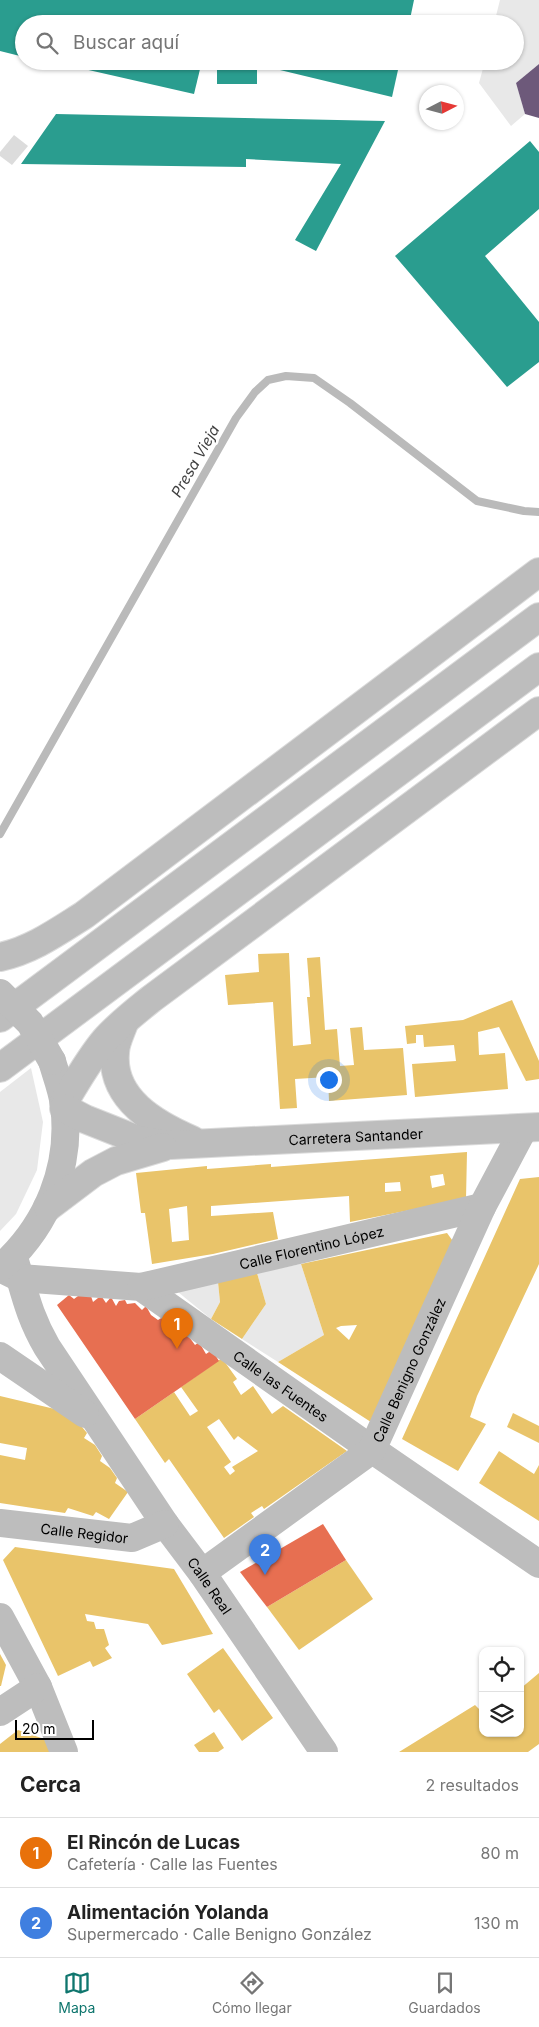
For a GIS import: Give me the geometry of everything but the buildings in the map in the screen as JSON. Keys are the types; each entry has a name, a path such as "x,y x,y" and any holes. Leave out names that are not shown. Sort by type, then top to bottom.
{"main road":[{"path":"0,957 19,953 47,939 84,914 539,572"},
{"path":"0,1018 539,617"},
{"path":"0,1068 539,667"},
{"path":"64,1105 95,1053 124,1021 539,710"},
{"path":"0,993 30,1023 52,1061 64,1105 65,1142 61,1167 48,1207 33,1233 9,1267 141,1287"},
{"path":"124,1021 115,1051 115,1066 123,1091 138,1110 159,1124 202,1144"},
{"path":"64,1105 85,1119 138,1140 171,1145"},
{"name":"Carretera Santander","path":"171,1145 531,1128"},
{"name":"Calle Benigno González","path":"202,1573 372,1450 482,1207 531,1128"},
{"path":"48,1207 93,1173 116,1161 171,1145"},
{"name":"Calle Florentino López","path":"141,1287 482,1207"},
{"name":"Calle Real","path":"9,1267 34,1324 95,1420 324,1752"},
{"name":"Calle las Fuentes","path":"141,1287 372,1450 539,1564"},
{"name":"Calle Real","path":"0,1356 95,1420"},
{"name":"Calle Regidor","path":"0,1523 132,1538 165,1524"},
{"path":"0,1617 38,1687 64,1752"},
{"path":"0,1712 38,1687"}],"shaded area":[{"path":"500,0 539,0 539,64 516,83 525,114 511,126 479,83 483,70 524,70 524,15 496,15"},
{"path":"31,1068 43,1122 37,1170 16,1214 0,1231 0,1092"},
{"path":"301,1264 324,1335 278,1362 242,1339 266,1304 257,1273"},
{"path":"218,1282 220,1302 211,1319 178,1292"}],"waterway":[{"name":"Presa Vieja","path":"0,834 236,418 255,392 268,380 286,376 314,378 350,403 477,501 524,511 539,512"}],"place":[{"name":"El Rincón de Lucas","path":"177,1349"},
{"name":"Alimentación Yolanda","path":"265,1575"}]}
